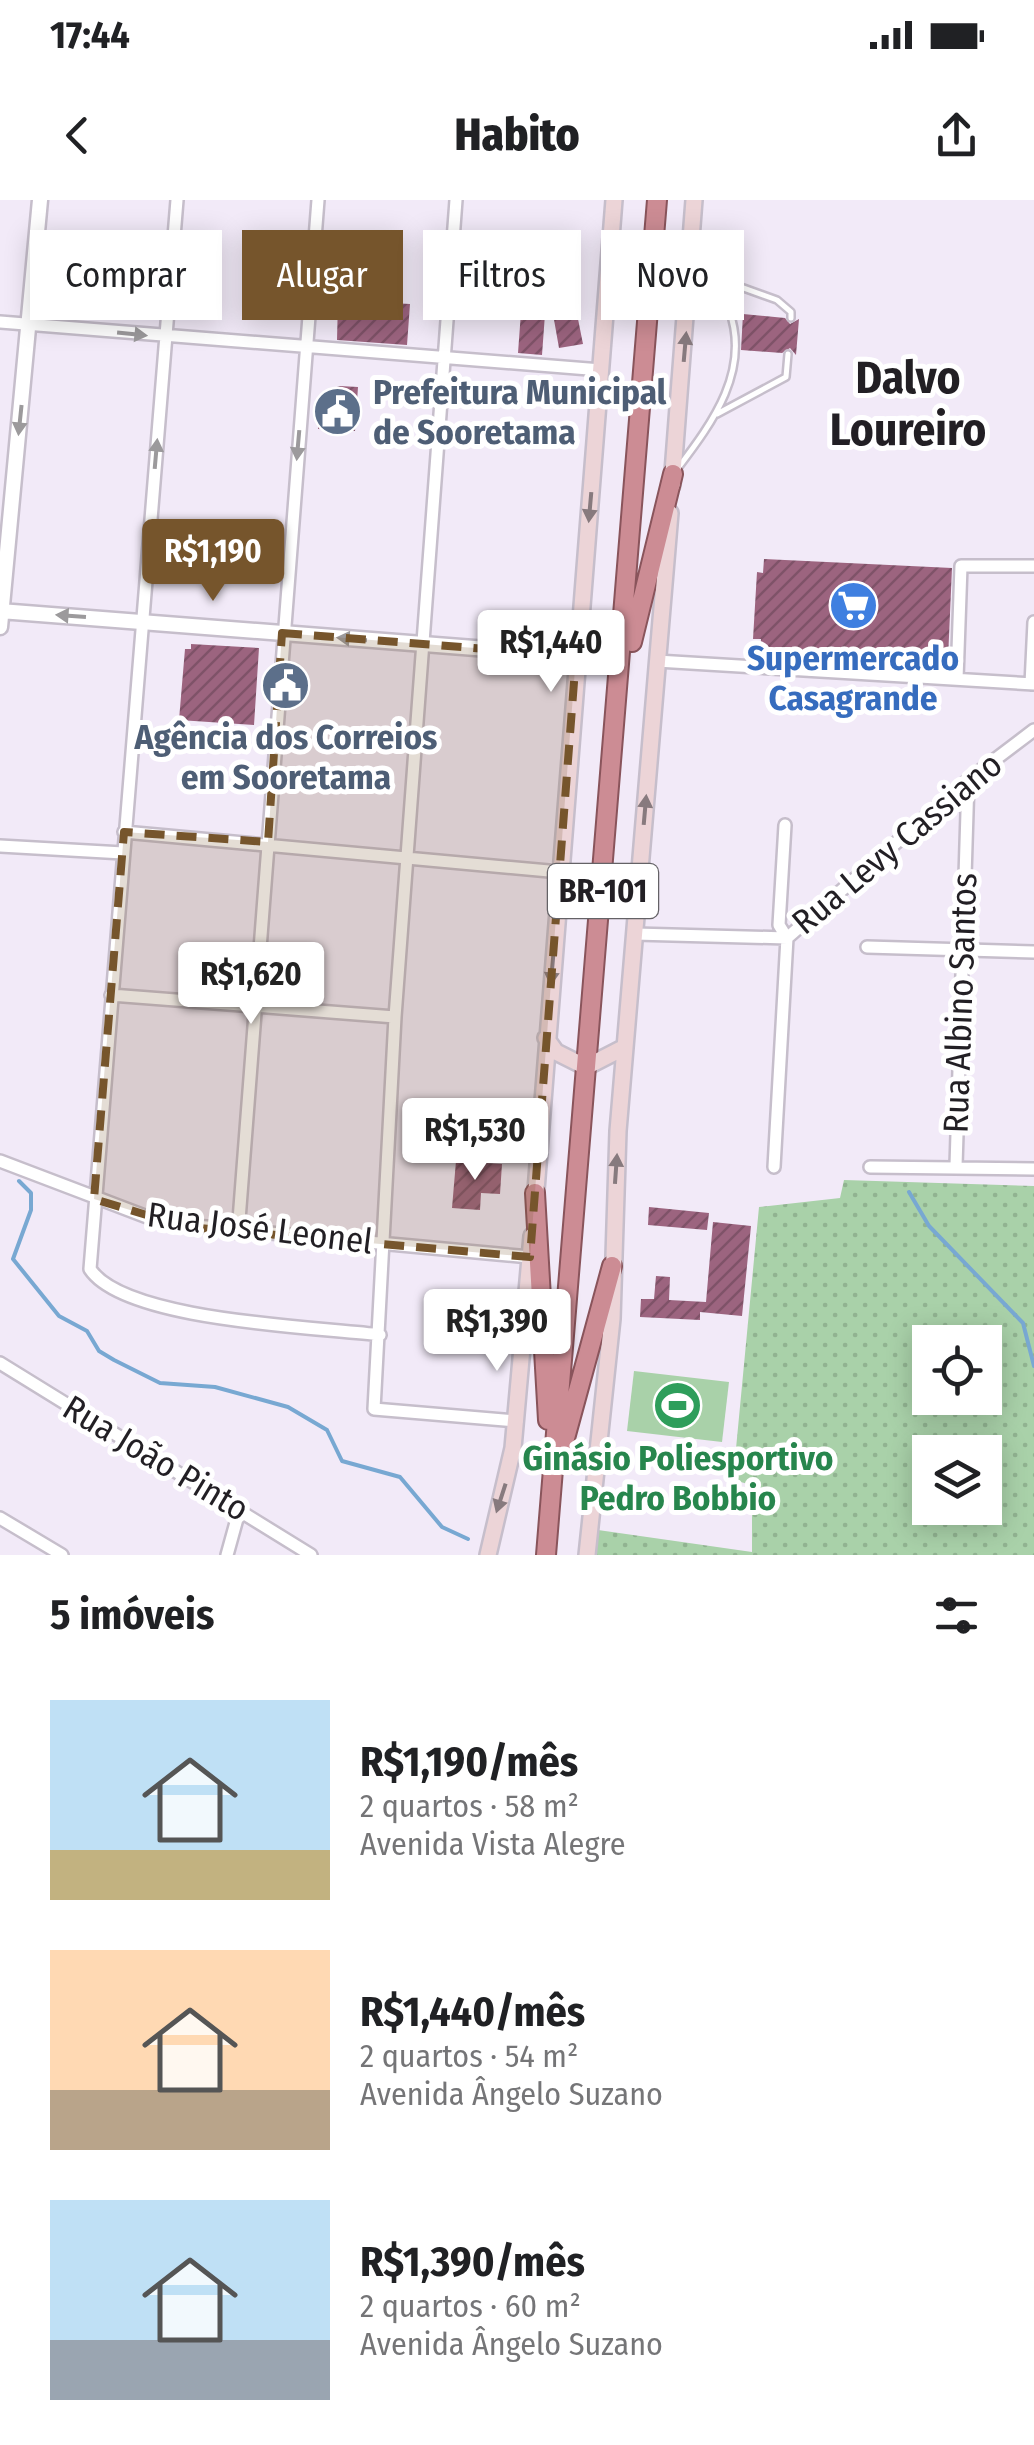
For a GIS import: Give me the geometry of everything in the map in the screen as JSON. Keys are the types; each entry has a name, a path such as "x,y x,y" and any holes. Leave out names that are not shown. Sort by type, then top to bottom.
{"highway":[{"name":"BR-101","path":"655,230 658,200"},
{"name":"BR-101","path":"546,1555 619,716 636,424 647,320"},
{"path":"619,716 634,629 673,474"},
{"path":"536,1193 552,1486"},
{"path":"552,1486 612,1266"}],"main road":[{"path":"612,230 614,200"},
{"path":"693,230 694,200"},
{"path":"488,1555 509,1473 516,1421 605,320"},
{"path":"587,1555 612,1319 624,1048 688,320"},
{"path":"546,1038 556,1052 586,1066 624,1048"}],"street":[{"path":"0,627 40,200"},
{"path":"177,200 90,1269 112,1291 156,1306 380,1335"},
{"path":"238,1233 318,200"},
{"path":"456,200 394,1017 374,1408 516,1421"},
{"path":"0,322 601,370"},
{"path":"957,680 960,571 964,562 1034,566"},
{"path":"1,611 576,656"},
{"path":"657,661 1033,684 1034,622"},
{"name":"Rua Levy Cassiano","path":"634,934 787,938 968,780 1034,730"},
{"name":"Rua Albino Santos","path":"956,1166 968,780"},
{"path":"774,1167 787,938 779,926 785,825"},
{"path":"124,832 268,842 560,872"},
{"path":"0,846 123,854"},
{"path":"867,947 1034,952"},
{"path":"111,996 394,1017"},
{"name":"Rua José Leonel","path":"0,1161 163,1223 238,1233 530,1257"},
{"path":"870,1167 1034,1169"},
{"name":"Rua João Pinto","path":"0,1363 311,1555"},
{"path":"228,1555 240,1508"},
{"path":"0,1518 62,1555"}],"lane":[{"path":"744,288 777,300 791,312 790,318"},
{"path":"673,474 733,380 732,320"},
{"path":"714,415 771,389 786,377 788,354"}],"highlighted area":[{"path":"282,633 576,656 530,1257 186,1227 94,1199 124,832 268,842"}],"green space":[{"path":"844,1180 1034,1186 1034,1555 583,1555 584,1528 752,1552 752,1485 733,1480 759,1207 840,1198"},
{"name":"Ginásio Poliesportivo Pedro Bobbio","path":"634,1371 729,1382 722,1442 627,1431"}],"building":[{"path":"403,304 410,304 407,345 337,340 338,320 403,320"},
{"path":"744,314 785,318 790,324 799,319 796,355 790,348 782,353 741,350"},
{"path":"520,320 545,320 542,355 518,353"},
{"path":"554,320 578,320 583,344 559,348"},
{"name":"Prefeitura Municipal de Sooretama","path":"358,387 355,431 318,429 320,395 330,396 330,389"},
{"name":"Supermercado Casagrande","path":"764,559 952,568 948,659 783,651 782,659 760,658 761,639 753,639 757,572 763,573"},
{"path":"191,644 259,648 254,725 179,720 185,649 191,649"},
{"path":"456,1161 502,1164 500,1194 481,1193 480,1210 452,1208"},
{"path":"649,1207 709,1213 707,1230 648,1225"},
{"path":"713,1222 751,1226 742,1316 700,1312 700,1320 640,1317 641,1299 654,1299 656,1276 670,1277 669,1300 706,1302"}],"waterway":[{"path":"19,1181 31,1193 31,1210 13,1259 59,1316 87,1331 99,1351 160,1383 215,1387 288,1407 327,1430 342,1461 400,1477 442,1527 468,1539"},
{"path":"909,1192 929,1226 1023,1323 1034,1366"}],"place":[{"name":"Prefeitura Municipal de Sooretama","path":"338,412"},
{"name":"Supermercado Casagrande","path":"853,606"},
{"name":"Agência dos Correios em Sooretama","path":"286,685"},
{"name":"Ginásio Poliesportivo Pedro Bobbio","path":"678,1406"}],"district":[{"name":"Dalvo Loureiro","path":"908,403"}]}
